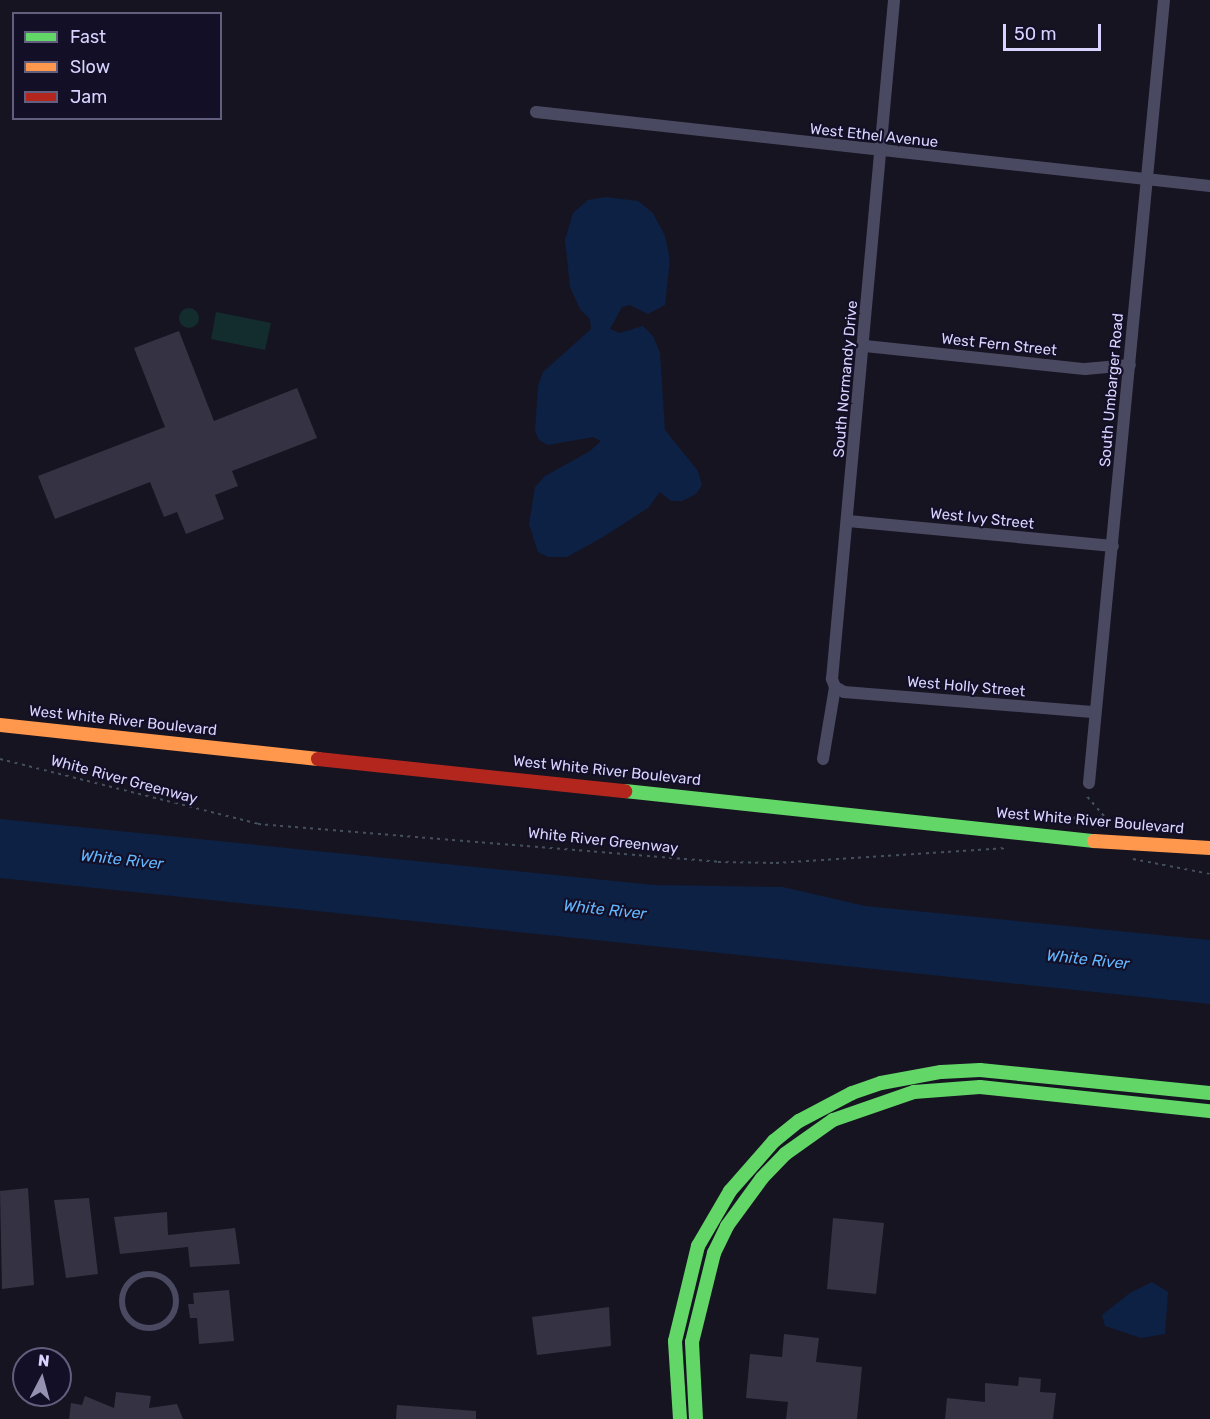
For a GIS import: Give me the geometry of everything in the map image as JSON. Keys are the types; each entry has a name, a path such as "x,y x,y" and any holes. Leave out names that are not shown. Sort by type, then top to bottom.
{"main road":[{"name":"West White River Boulevard","path":"0,725 1084,840 1210,848"},
{"path":"680,1419 675,1341 680,1311 699,1246 713,1218 749,1167 774,1141 816,1111 881,1083 931,1073 980,1070 1210,1094"},
{"path":"696,1419 692,1342 714,1252 733,1217 762,1178 785,1154 833,1120 895,1096 980,1087 1210,1111"}],"street":[{"name":"South Normandy Drive","path":"823,759 835,687 832,679 865,346 894,0"},
{"name":"South Umbarger Road","path":"1089,783 1164,0"},
{"name":"West Ethel Avenue","path":"536,112 1210,186"},
{"name":"West Fern Street","path":"865,346 1085,369 1130,366"},
{"name":"West Ivy Street","path":"848,521 1113,546"},
{"name":"West Holly Street","path":"835,687 844,692 1095,712"}],"lane":[{"path":"150,1274 159,1276 172,1288 176,1305 160,1326 143,1328 123,1312 122,1294 132,1279 150,1274"}],"path":[{"name":"White River Greenway","path":"0,759 258,824 718,862 776,863 1011,848"},
{"path":"1084,840 1085,831 1074,819 1077,813 1096,824 1104,816 1084,796 1089,783"},
{"path":"1127,858 1210,874"}],"green space":[{"path":"185,308 193,308 199,314 199,322 193,328 185,328 179,322 179,314"},
{"path":"216,312 271,323 265,350 211,339"}],"water":[{"path":"606,197 638,201 653,213 665,236 670,260 665,305 648,314 630,305 622,307 610,329 620,333 643,326 653,336 660,353 665,430 698,471 702,485 696,494 682,501 671,501 660,492 648,508 603,537 567,557 548,557 538,552 529,524 535,487 545,476 590,451 601,441 593,437 548,445 539,440 535,431 538,386 543,372 591,329 590,319 580,309 570,287 565,240 573,213 588,200"},
{"name":"White River","path":"0,819 654,885 783,887 865,906 1210,940 1210,1004 0,878"},
{"path":"1152,1282 1168,1292 1165,1334 1141,1338 1105,1326 1102,1315 1130,1293"}],"building":[{"path":"179,331 214,421 297,388 317,438 232,471 238,486 215,495 224,519 186,534 177,512 164,517 150,482 55,519 38,476 165,427 134,348"},
{"path":"28,1188 34,1285 2,1289 0,1191"},
{"path":"89,1198 98,1274 66,1278 54,1200"},
{"path":"167,1212 168,1235 235,1228 240,1264 190,1267 188,1247 120,1254 114,1217"},
{"path":"833,1218 884,1223 876,1294 827,1289"},
{"path":"229,1290 234,1341 199,1344 197,1318 190,1318 188,1304 194,1304 193,1293"},
{"path":"609,1307 611,1346 537,1355 532,1317"},
{"path":"784,1334 819,1338 816,1362 862,1367 857,1419 786,1419 788,1402 746,1398 750,1354 782,1357"},
{"path":"1019,1377 1041,1379 1040,1392 1056,1393 1053,1419 945,1419 947,1398 985,1402 985,1383 1018,1386"},
{"path":"116,1392 151,1396 149,1408 177,1404 183,1419 69,1419 72,1403 82,1405 85,1396 114,1408"},
{"path":"397,1405 476,1411 476,1419 396,1419"}],"traffic: fast":[{"path":"625,791 1094,841"},
{"path":"680,1419 675,1341 698,1246 730,1191 774,1141 799,1121 852,1093 881,1083 941,1072 980,1070 1210,1093"},
{"path":"696,1419 692,1342 714,1253 727,1226 762,1178 785,1154 833,1120 914,1092 980,1087 1210,1111"}],"traffic: slow":[{"path":"0,725 318,759"},
{"path":"1094,841 1210,848"}],"traffic: jam":[{"path":"318,759 625,791"}]}
